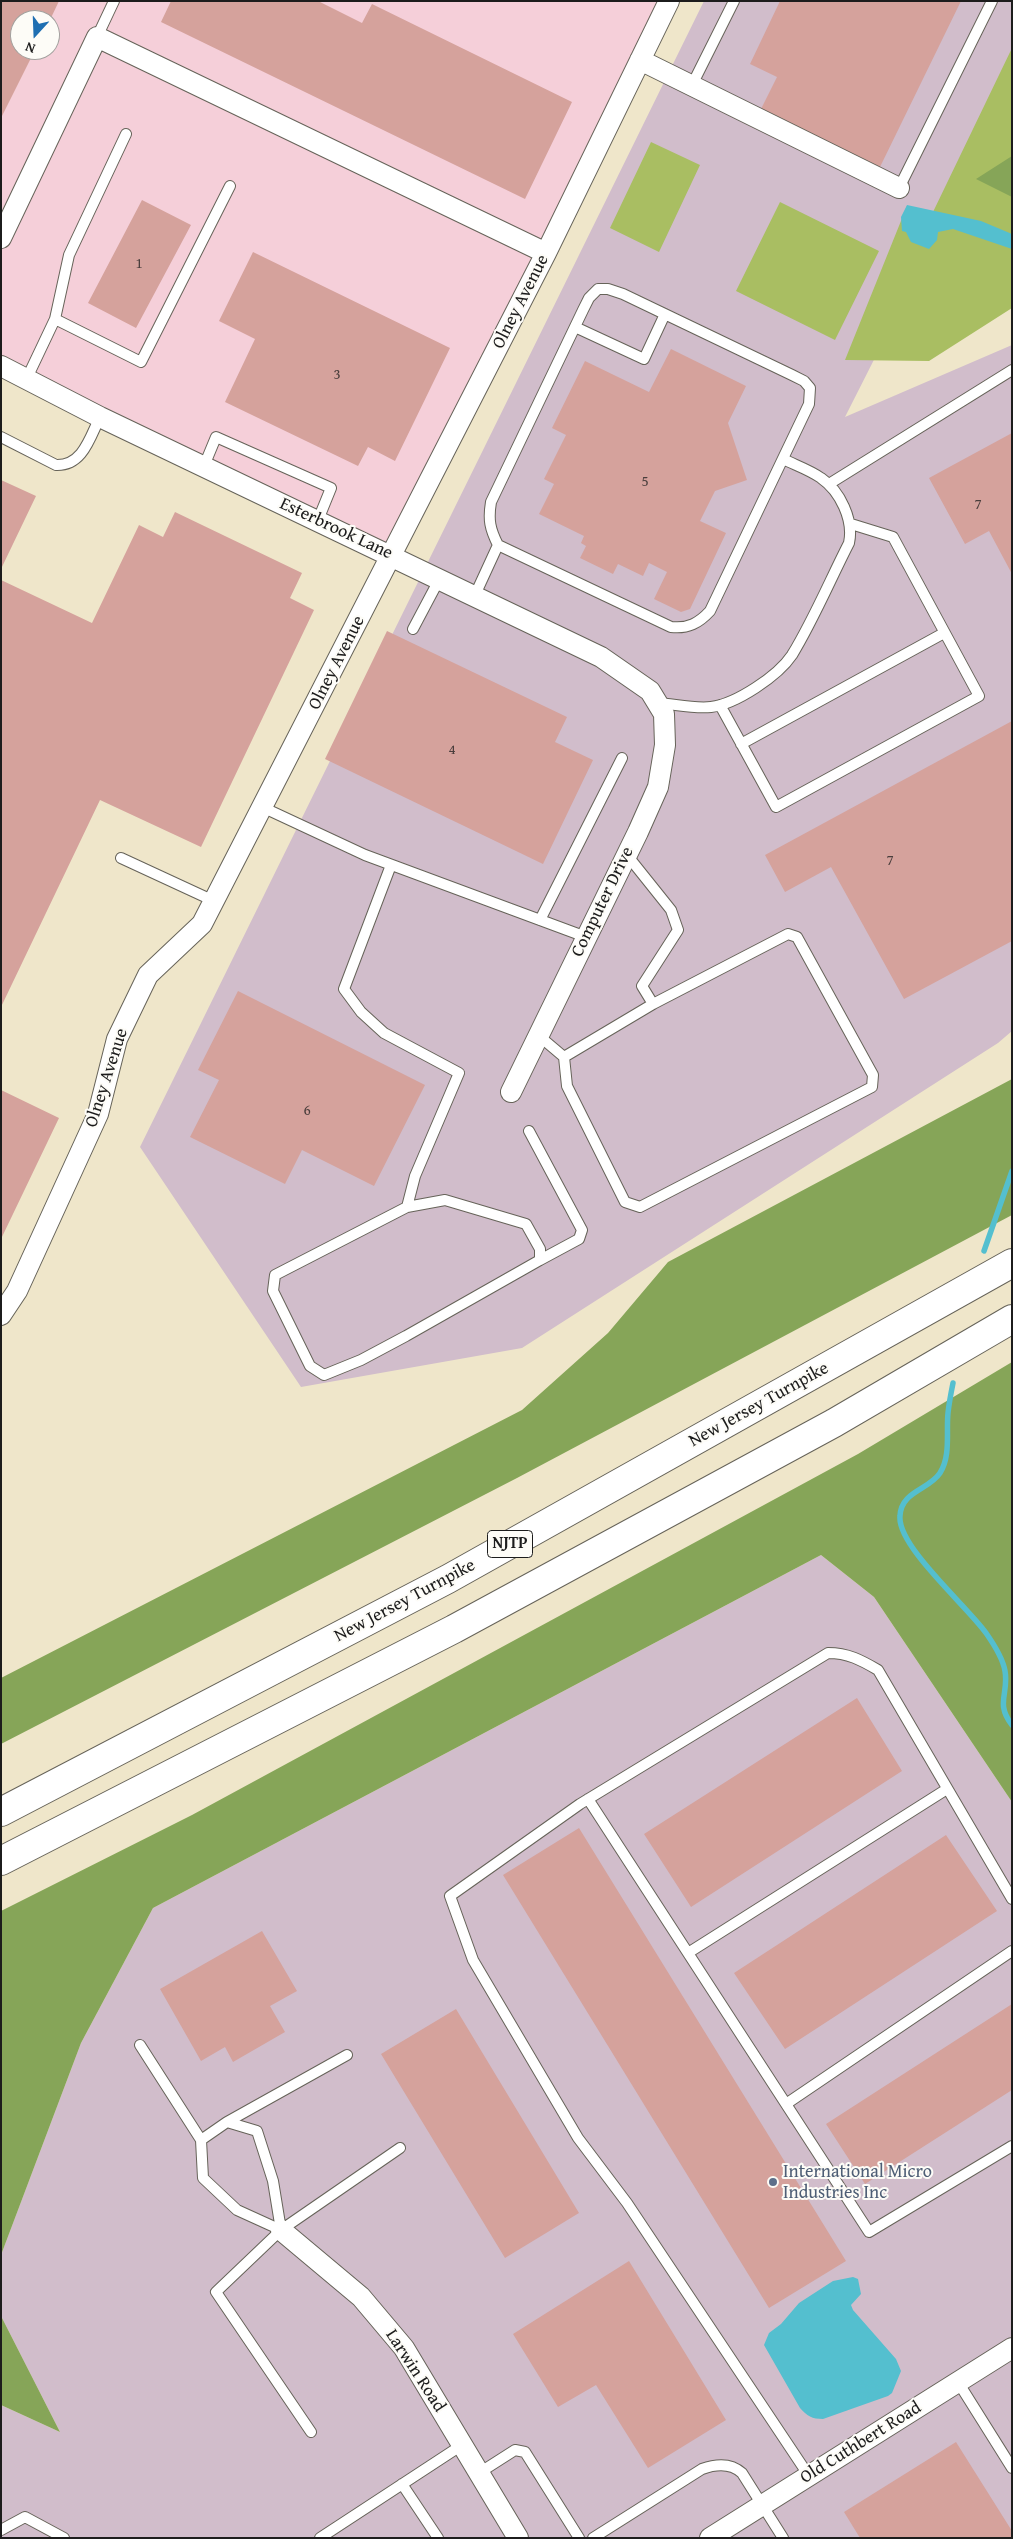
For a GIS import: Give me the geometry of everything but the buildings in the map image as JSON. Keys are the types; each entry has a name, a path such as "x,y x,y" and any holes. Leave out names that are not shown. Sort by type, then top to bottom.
{"highway":[{"name":"New Jersey Turnpike","path":"1,1812 448,1579 1012,1262"},
{"name":"NJTP","path":"1,1861 462,1625 834,1423 1012,1319"}],"street":[{"name":"Olney Avenue","path":"1,1315 17,1291 98,1114 117,1039 148,975 202,924 546,253 669,1"},
{"path":"1,238 97,37 546,253"},
{"path":"640,60 899,188"},
{"name":"Esterbrook Lane","path":"1,366 100,417 601,656 650,691 658,704"},
{"name":"Computer Drive","path":"511,1092 627,855 658,786 665,745 664,714 658,704"},
{"name":"Larwin Road","path":"281,2230 361,2297 404,2348 518,2538"},
{"name":"Old Cuthbert Road","path":"710,2538 1012,2348"}],"lane":[{"path":"97,37 114,1"},
{"path":"692,86 734,1"},
{"path":"899,188 992,1"},
{"path":"27,378 55,320 69,255 126,134"},
{"path":"55,320 141,362 230,186"},
{"path":"608,288 666,314 804,381 810,388 809,404 710,611 695,624 680,628 671,627 498,545 490,529 488,518 491,502 589,298 598,289 608,288"},
{"path":"575,327 644,359 666,314"},
{"path":"829,484 1012,370"},
{"path":"1,438 56,465 66,465 82,453 100,417"},
{"path":"204,466 216,437 331,488 318,520"},
{"path":"658,704 708,708 720,706 761,684 792,655 849,543 851,524 849,516 829,484 820,477 783,459"},
{"path":"720,706 776,806 979,696 893,537 851,524"},
{"path":"475,595 498,545"},
{"path":"414,629 440,578"},
{"path":"741,744 944,633"},
{"path":"540,920 622,758"},
{"path":"262,807 365,855 586,938"},
{"path":"627,855 671,910 678,930 642,986 653,1004"},
{"path":"121,858 214,901"},
{"path":"392,865 344,989 361,1012 384,1033 459,1072 415,1176 407,1207"},
{"path":"538,1035 564,1057 567,1086 626,1202 640,1208 872,1086 874,1075 797,937 788,934 653,1004 564,1057"},
{"path":"530,1131 582,1230 579,1239 406,1336 360,1360 324,1375 310,1366 273,1291 275,1275 407,1207 445,1200 526,1224 540,1249 540,1260"},
{"path":"809,2476 627,2203 578,2138 472,1960 450,1896 588,1799 828,1653 842,1653 858,1658 878,1670 1012,1899"},
{"path":"688,1953 947,1789"},
{"path":"588,1799 869,2232 1012,2146"},
{"path":"786,2104 1012,1951"},
{"path":"140,2045 201,2140 203,2178 237,2210 281,2230"},
{"path":"201,2140 227,2122 347,2055"},
{"path":"227,2122 257,2131 273,2181 281,2230"},
{"path":"311,2432 216,2292 281,2230 400,2148"},
{"path":"958,2382 1012,2468"},
{"path":"320,2538 462,2444"},
{"path":"479,2473 516,2450 525,2452 579,2538"},
{"path":"594,2538 702,2469 712,2465 737,2469 783,2538"},
{"path":"402,2484 438,2538"},
{"path":"1,2530 25,2518 64,2538"}],"shaded area":[{"path":"1,1 664,1 392,555 1,366"},
{"path":"704,1 1012,1 1012,87 845,417 1012,345 1012,1031 998,1043 522,1348 301,1387 140,1147"},
{"path":"821,1555 874,1597 1012,1802 1012,2538 1,2538 1,2405 60,2432 1,2316 1,2255 81,2043 153,1908"}],"green space":[{"path":"1012,48 1012,308 929,361 845,360 907,206 933,212"},
{"path":"651,142 700,165 659,252 610,228"},
{"path":"1012,156 1012,197 976,179"},
{"path":"780,202 879,251 835,340 736,291"},
{"path":"1012,1079 1012,1215 517,1478 1,1744 1,1678 522,1410 608,1333 668,1262"},
{"path":"1012,1362 1012,1802 874,1597 821,1555 153,1908 81,2043 1,2255 1,1911 192,1815 858,1454"},
{"path":"1,2316 60,2432 1,2405"}],"water":[{"path":"907,205 981,221 1012,234 1012,249 953,229 938,232 937,240 929,249 911,242 906,232 902,231 901,217"},
{"path":"853,2277 858,2279 861,2294 851,2305 853,2310 896,2359 901,2371 892,2393 888,2396 823,2419 813,2418 800,2408 764,2345 769,2333 781,2324 799,2303 833,2281"}],"waterway":[{"path":"984,1251 1012,1171"},
{"path":"953,1383 949,1402 946,1459 935,1479 905,1501 900,1516 902,1529 921,1559 977,1621 997,1651 1002,1661 1006,1679 1004,1711 1012,1725"}],"place":[{"name":"International Micro Industries Inc","path":"773,2182"}]}
